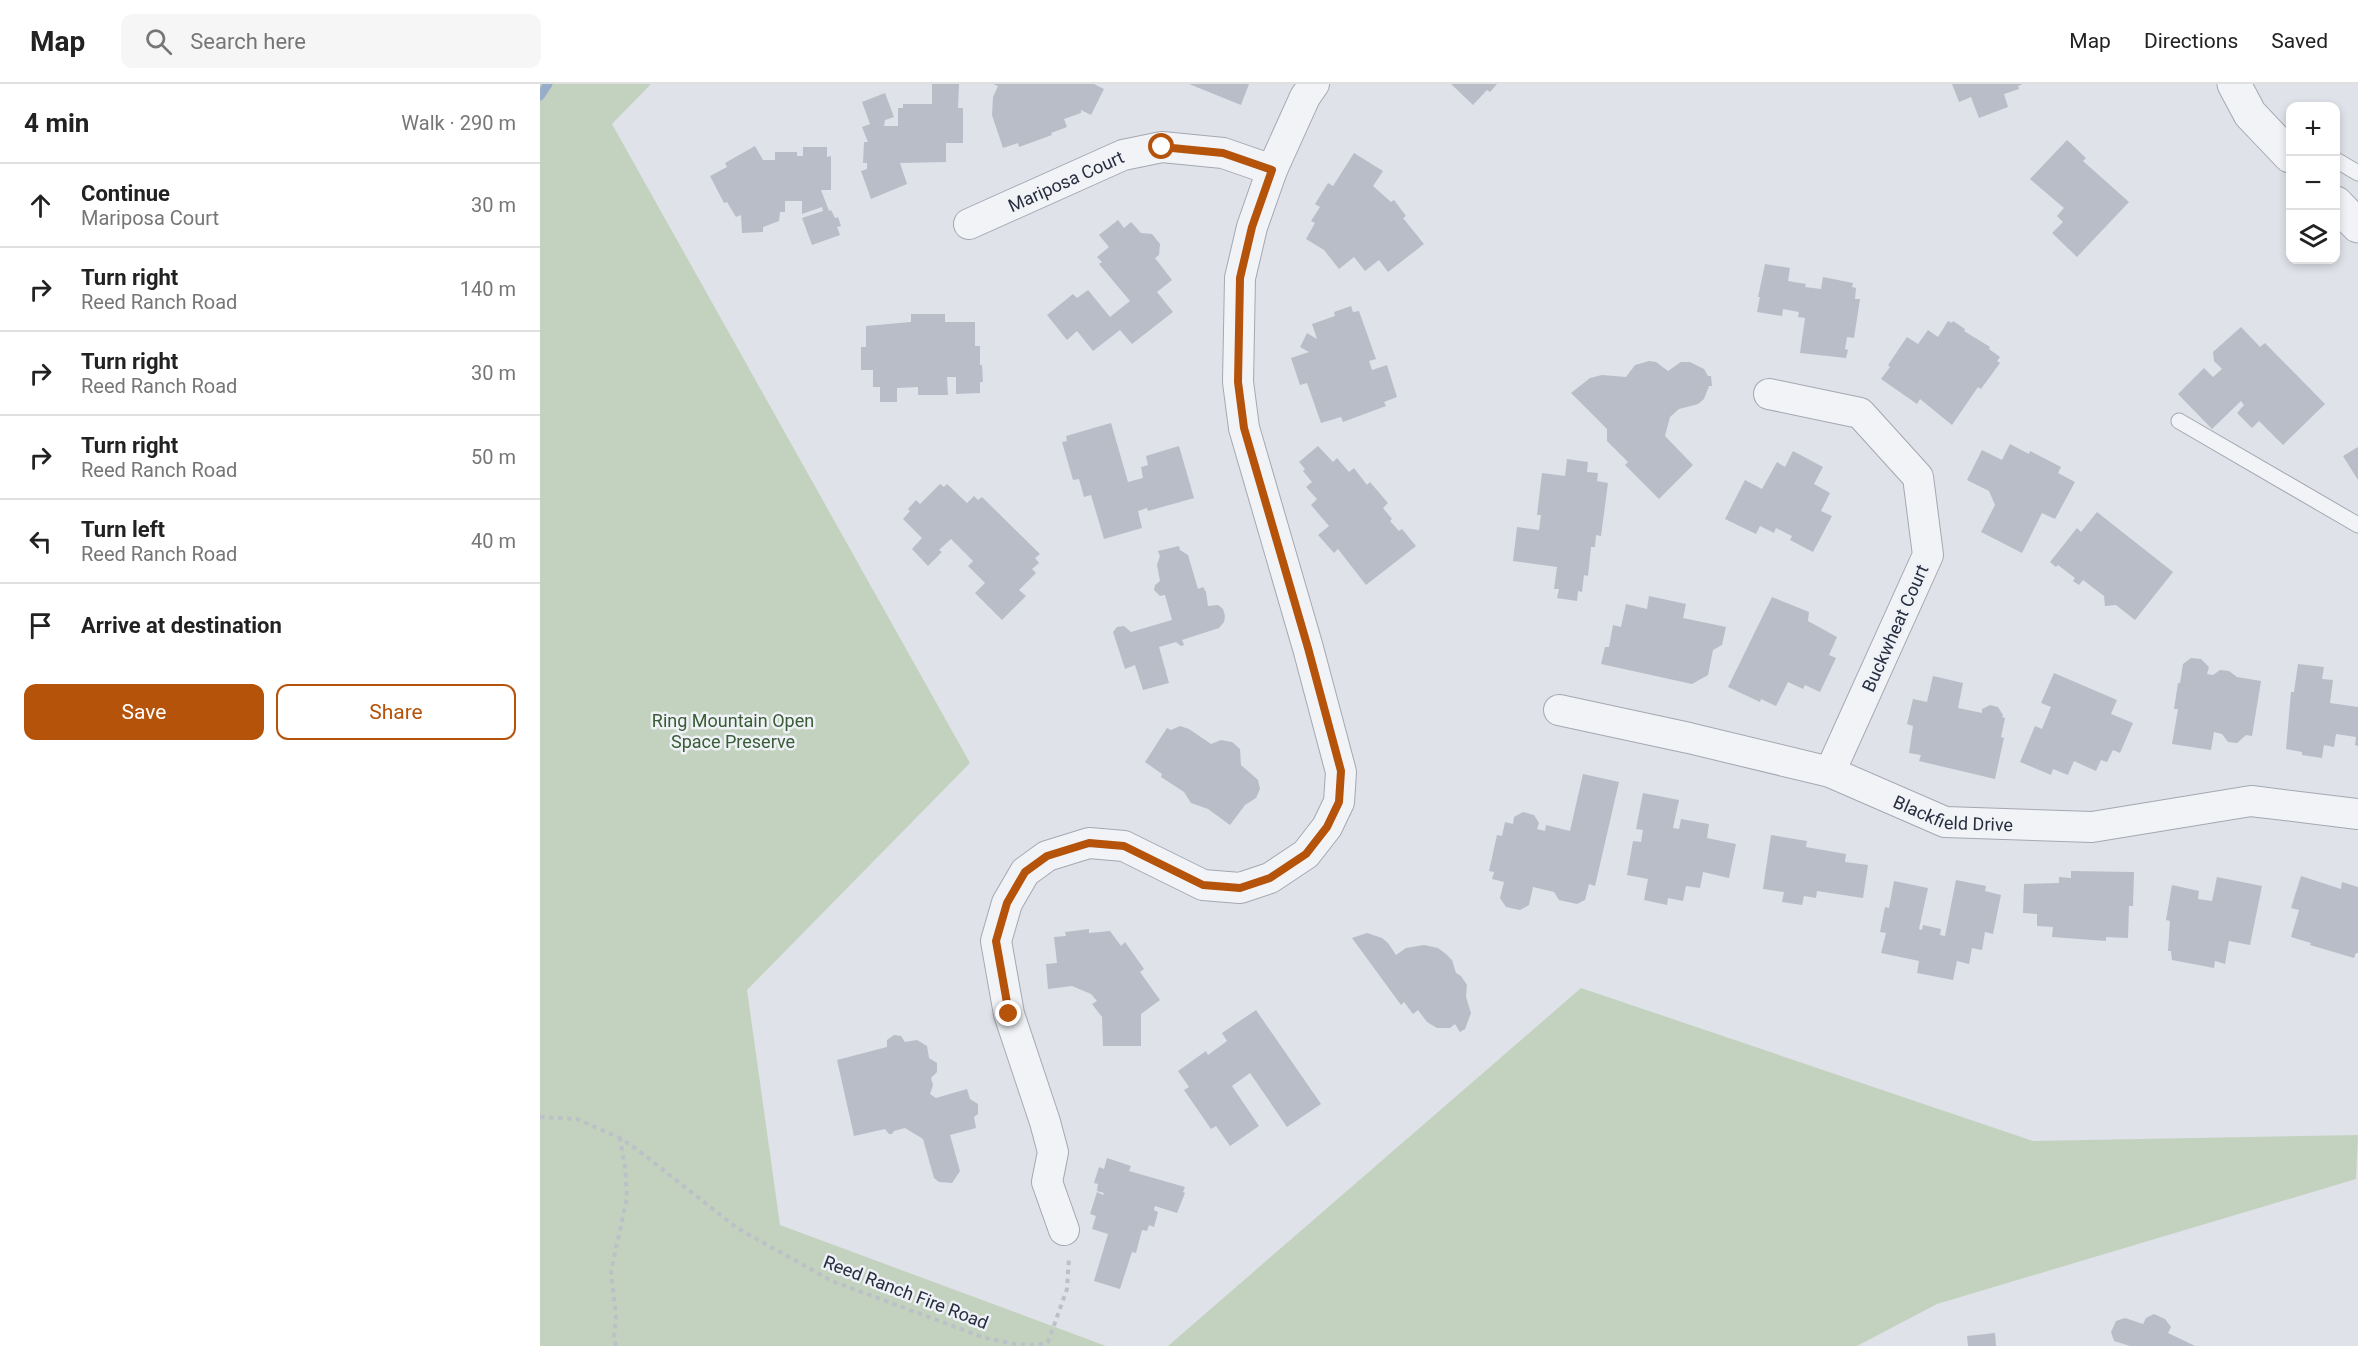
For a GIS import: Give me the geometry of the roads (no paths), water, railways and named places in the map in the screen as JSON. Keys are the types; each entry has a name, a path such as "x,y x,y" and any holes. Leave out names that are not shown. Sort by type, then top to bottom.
{"street":[{"path":"1064,1230 1047,1182 1053,1152 1009,1014 996,941 1007,903 1025,872 1047,856 1089,843 1124,846 1203,885 1240,888 1270,878 1306,854 1327,827 1339,802 1341,771 1244,428 1238,382 1240,278 1252,227 1272,170 1305,97 1314,84"},
{"path":"2234,84 2250,114 2286,152"},
{"name":"Mariposa Court","path":"969,224 1123,155 1162,147 1223,153 1272,170"},
{"path":"2340,207 2358,226"},
{"name":"Buckwheat Court","path":"1769,394 1860,413 1918,477 1928,555 1830,772"},
{"name":"Blackfield Drive","path":"1559,710 1830,772 1945,822 2092,827 2251,801 2358,814"}],"lane":[{"path":"2340,162 2358,173"},
{"path":"2179,421 2358,525"}],"waterway":[{"path":"540,96 548,84"}],"park label":[{"name":"Ring Mountain Open Space Preserve","path":"733,730"}]}
